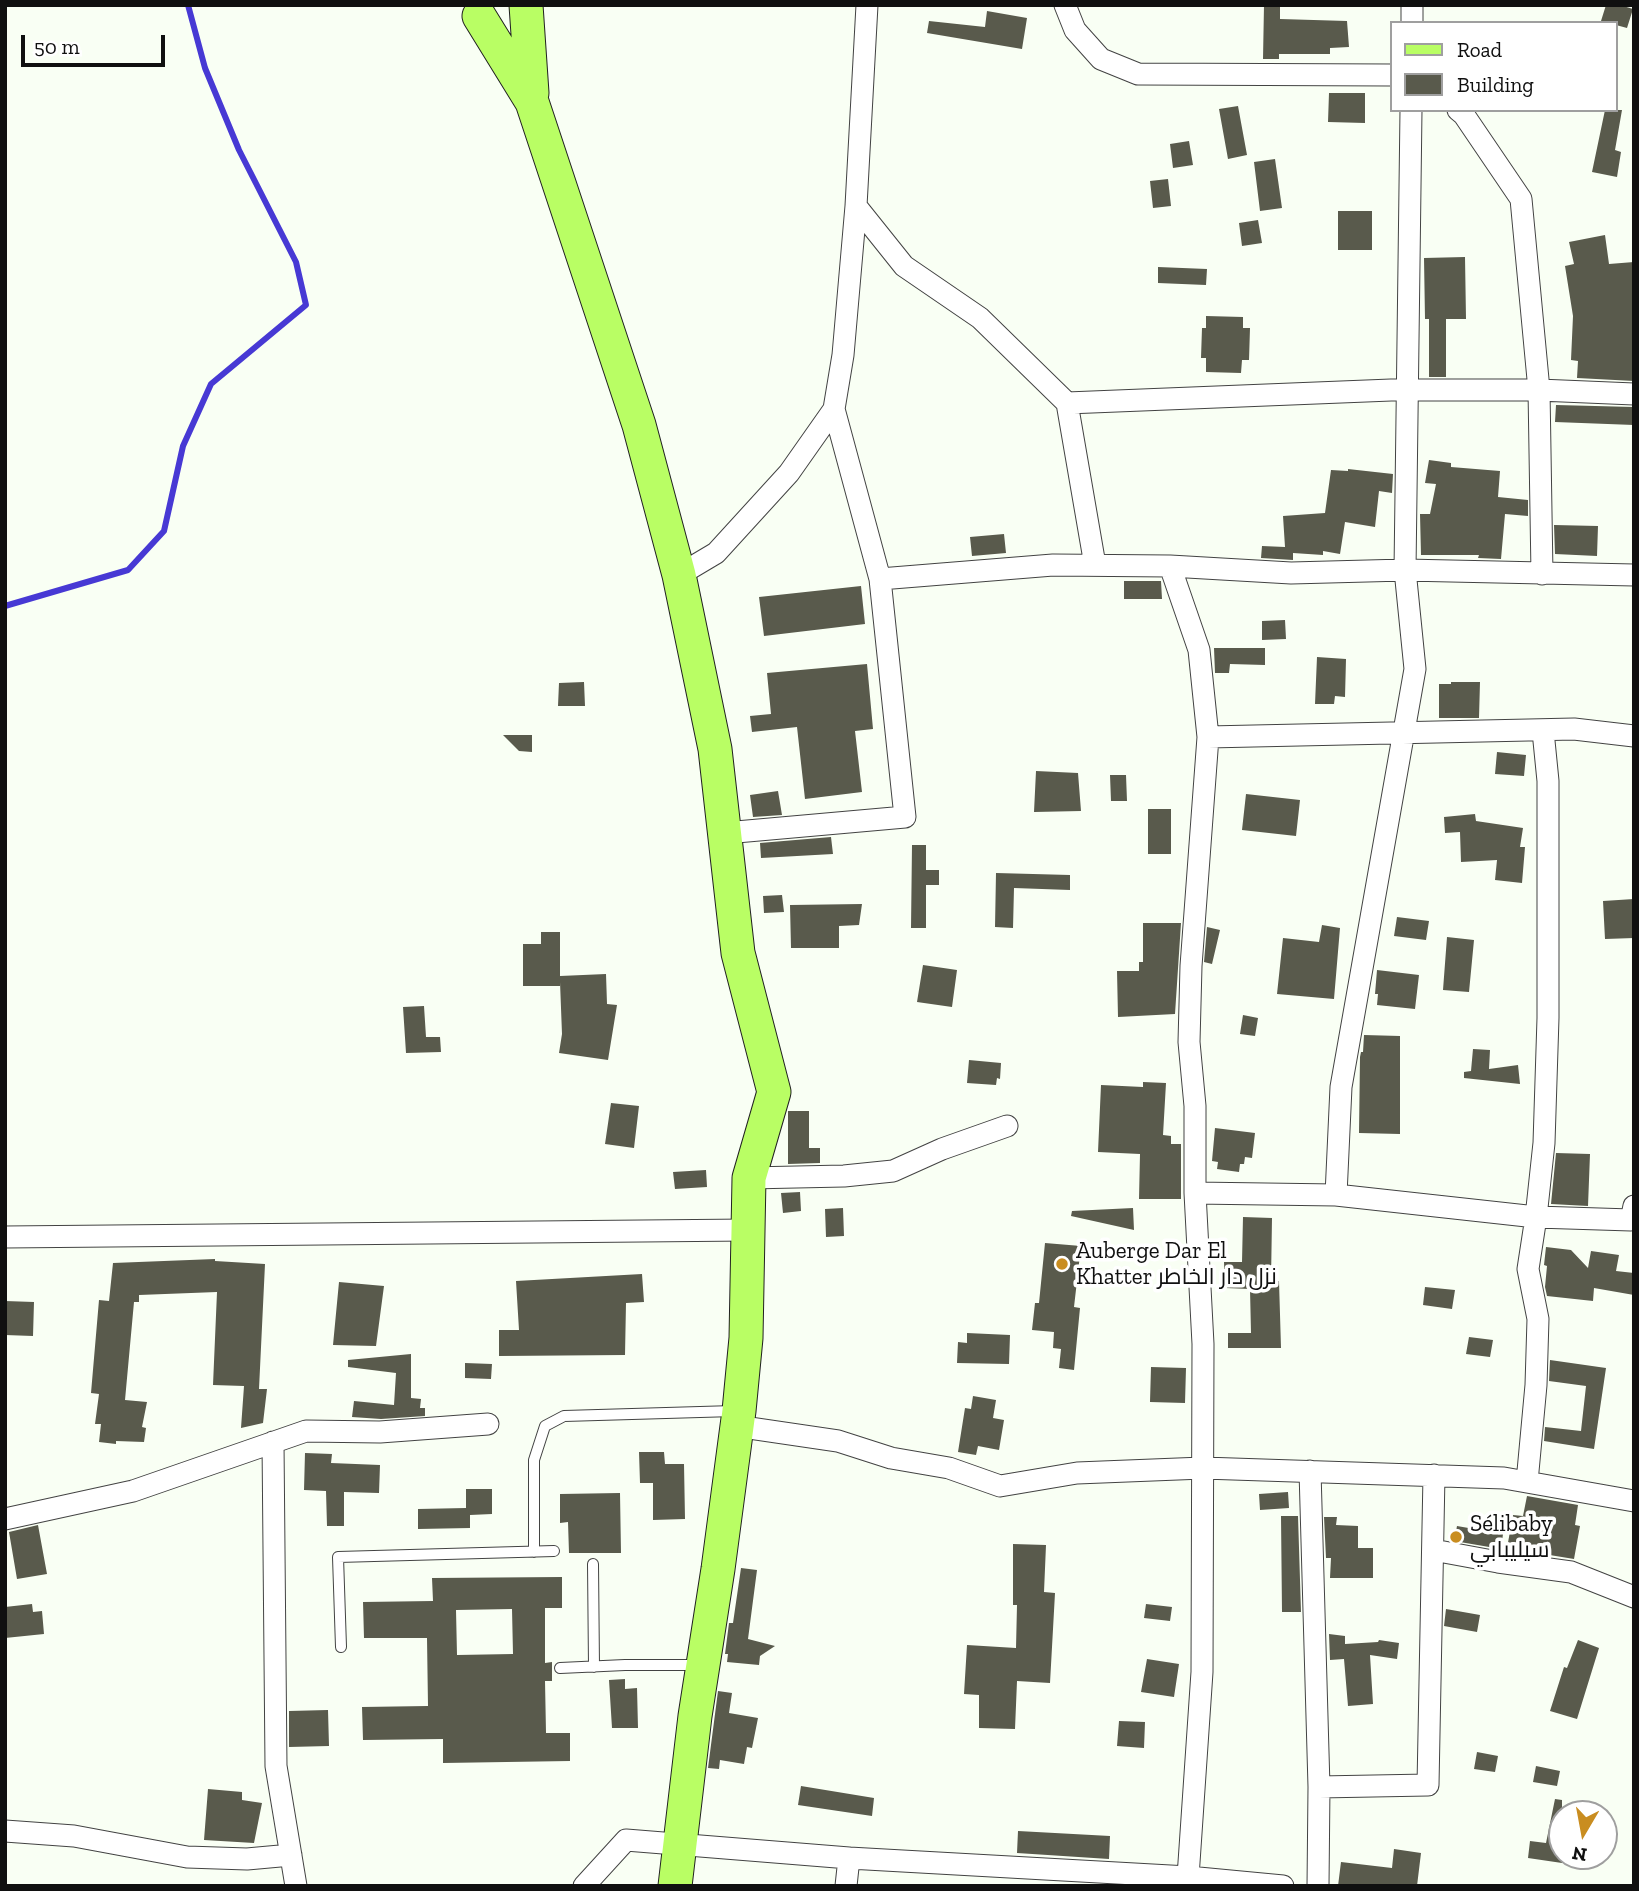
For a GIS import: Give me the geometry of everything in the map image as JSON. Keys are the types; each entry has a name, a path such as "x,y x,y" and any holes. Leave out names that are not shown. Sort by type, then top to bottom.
{"main road":[{"path":"465,11 496,16 524,5 532,102 639,425 679,575 715,749 738,953 774,1092 749,1178 746,1338 738,1418 675,1886"},
{"path":"465,11 532,102"}],"street":[{"path":"725,833 905,817 880,579 834,409 842,355 856,206 867,5"},
{"path":"1065,5 1075,30 1101,59 1138,74 1390,75"},
{"path":"1336,1195 1341,1087 1415,669 1405,570 1411,112"},
{"path":"1460,112 1521,199 1539,390 1542,574"},
{"path":"856,206 904,266 980,318 1067,403 1095,565"},
{"path":"1067,403 1409,390 1539,390 1634,394"},
{"path":"679,575 716,553 789,473 834,409"},
{"path":"880,579 1053,565 1170,566 1291,573 1405,570 1634,575"},
{"path":"1170,566 1199,650 1208,737 1191,966 1189,1042 1195,1105 1195,1193 1203,1344 1203,1468 1202,1672 1186,1882"},
{"path":"1208,737 1574,729 1634,736"},
{"path":"1527,1482 1536,1385 1538,1320 1528,1269 1544,1143 1548,1018 1548,781 1543,731"},
{"path":"749,1178 845,1177 893,1171 942,1149 1007,1126"},
{"path":"1195,1193 1336,1195 1536,1217 1631,1220 1634,1206"},
{"path":"5,1237 748,1230"},
{"path":"738,1418 838,1441 891,1458 949,1468 1000,1486 1077,1473 1203,1468 1504,1478 1634,1501"},
{"path":"5,1520 133,1492 306,1431 380,1432 488,1424"},
{"path":"273,1442 276,1766 296,1886"},
{"path":"1310,1471 1320,1787 1318,1886"},
{"path":"1320,1787 1428,1785 1434,1475"},
{"path":"1433,1550 1571,1572 1634,1597"},
{"path":"5,1831 74,1836 187,1857 227,1859 291,1856"},
{"path":"584,1886 626,1840 1186,1882 1283,1886"},
{"path":"846,1886 849,1858"}],"lane":[{"path":"534,1552 534,1460 545,1426 565,1416 738,1418"},
{"path":"341,1647 338,1557 554,1551"},
{"path":"593,1564 594,1667"},
{"path":"560,1668 703,1665"}],"building":[{"path":"1264,5 1280,5 1280,19 1347,21 1349,47 1330,48 1330,54 1279,54 1279,59 1263,59"},
{"path":"1606,5 1633,9 1627,28 1618,26 1618,21 1601,21"},
{"path":"987,11 1027,18 1022,49 927,33 929,21 985,27"},
{"path":"1329,93 1365,93 1365,123 1328,122"},
{"path":"1238,106 1247,155 1228,159 1219,109"},
{"path":"1622,110 1615,150 1621,152 1617,177 1592,172 1605,112"},
{"path":"1189,141 1193,165 1173,168 1170,144"},
{"path":"1275,159 1282,208 1260,211 1254,162"},
{"path":"1168,179 1171,206 1153,208 1150,181"},
{"path":"1338,211 1372,211 1372,250 1338,250"},
{"path":"1258,220 1262,243 1242,246 1239,223"},
{"path":"1605,235 1609,264 1634,262 1634,381 1577,378 1578,361 1571,360 1573,316 1565,266 1574,264 1569,242"},
{"path":"1465,257 1466,319 1446,319 1446,377 1429,377 1429,319 1425,319 1424,258"},
{"path":"1158,267 1207,269 1206,285 1158,283"},
{"path":"1206,316 1243,317 1243,328 1250,328 1249,360 1242,360 1241,373 1206,372 1206,358 1201,358 1202,328 1206,328"},
{"path":"1556,405 1634,407 1634,425 1555,422"},
{"path":"1429,460 1451,463 1451,467 1500,471 1498,497 1528,500 1528,516 1505,514 1501,559 1478,558 1479,555 1421,555 1420,514 1430,514 1436,484 1425,483"},
{"path":"1331,470 1393,474 1392,493 1379,491 1375,527 1345,522 1340,554 1323,551 1323,555 1293,553 1293,560 1261,558 1262,546 1285,547 1283,516 1325,513"},
{"path":"1554,525 1598,526 1597,556 1555,554"},
{"path":"1004,534 1006,553 972,556 970,537"},
{"path":"1124,581 1161,581 1162,599 1124,599"},
{"path":"861,586 865,624 764,636 759,597"},
{"path":"1285,620 1286,639 1262,640 1262,621"},
{"path":"1214,648 1265,648 1265,665 1230,664 1229,673 1215,673"},
{"path":"1317,657 1346,659 1345,697 1335,696 1334,704 1315,704"},
{"path":"867,664 873,729 855,731 862,792 805,799 797,727 752,732 750,716 771,714 767,673"},
{"path":"584,682 585,706 558,706 559,683"},
{"path":"1480,682 1479,718 1439,718 1439,684"},
{"path":"503,735 532,735 532,752 519,751"},
{"path":"1497,752 1526,755 1524,776 1495,774"},
{"path":"1036,771 1078,773 1081,811 1034,812"},
{"path":"1110,775 1126,775 1127,801 1111,801"},
{"path":"778,791 782,815 753,817 750,795"},
{"path":"1246,794 1300,800 1296,836 1242,830"},
{"path":"1148,809 1171,809 1171,854 1148,854"},
{"path":"1475,814 1476,821 1523,828 1520,847 1525,847 1522,883 1495,880 1497,860 1461,862 1460,832 1445,833 1444,817"},
{"path":"831,837 833,854 761,858 760,843"},
{"path":"912,845 926,845 926,870 939,870 939,885 926,885 926,928 911,928"},
{"path":"996,873 1070,875 1070,890 1014,888 1013,928 995,927"},
{"path":"782,895 784,912 764,913 763,896"},
{"path":"1634,899 1634,938 1605,939 1603,901"},
{"path":"862,904 859,925 839,926 839,948 791,948 790,905"},
{"path":"1397,917 1429,921 1426,940 1394,936"},
{"path":"1143,923 1181,923 1175,1014 1118,1017 1117,971 1139,971 1139,962 1143,962"},
{"path":"1322,925 1340,928 1334,999 1277,994 1283,938 1319,942"},
{"path":"1207,927 1220,930 1212,964 1204,962"},
{"path":"541,932 560,932 560,976 606,974 607,1004 617,1005 608,1060 559,1053 562,1034 560,982 560,986 523,986 523,944 541,944"},
{"path":"1447,937 1474,940 1469,992 1443,990"},
{"path":"923,965 957,970 952,1007 917,1002"},
{"path":"1377,970 1419,975 1415,1009 1377,1005"},
{"path":"424,1006 426,1037 440,1037 441,1052 406,1053 403,1007"},
{"path":"1243,1015 1258,1018 1255,1036 1240,1034"},
{"path":"1364,1035 1400,1036 1400,1134 1359,1133 1360,1057"},
{"path":"1473,1049 1490,1050 1489,1069 1518,1065 1520,1084 1464,1078 1464,1072 1471,1071"},
{"path":"969,1060 1001,1063 1000,1079 997,1078 996,1085 967,1083"},
{"path":"1143,1082 1166,1083 1163,1135 1171,1136 1171,1144 1181,1144 1181,1199 1139,1199 1140,1154 1098,1152 1101,1085 1143,1087"},
{"path":"611,1103 639,1106 634,1148 605,1144"},
{"path":"788,1111 809,1111 809,1148 820,1148 820,1163 788,1164"},
{"path":"1215,1128 1255,1133 1252,1158 1245,1157 1239,1172 1217,1169 1218,1162 1212,1161"},
{"path":"1556,1153 1590,1154 1588,1206 1551,1204"},
{"path":"706,1170 707,1187 675,1189 673,1172"},
{"path":"800,1192 801,1211 783,1213 781,1193"},
{"path":"843,1208 844,1236 826,1237 825,1209"},
{"path":"1133,1208 1134,1230 1071,1216 1072,1211"},
{"path":"1243,1217 1272,1218 1271,1281 1279,1281 1281,1348 1228,1348 1228,1333 1251,1333 1250,1289 1225,1288 1224,1262 1242,1262"},
{"path":"1045,1243 1081,1246 1074,1307 1080,1308 1074,1370 1059,1368 1061,1349 1053,1348 1054,1332 1032,1330 1035,1303 1039,1303"},
{"path":"1546,1247 1571,1250 1588,1268 1591,1251 1619,1255 1616,1271 1634,1273 1634,1295 1594,1288 1593,1301 1547,1296 1547,1266 1544,1265"},
{"path":"215,1259 265,1264 259,1389 267,1389 263,1423 241,1428 244,1386 213,1385 217,1292 139,1295 139,1302 134,1302 125,1400 147,1402 142,1427 146,1428 144,1442 99,1442 101,1424 95,1424 99,1394 91,1393 99,1300 109,1301 113,1263"},
{"path":"642,1274 644,1302 626,1303 625,1355 499,1356 499,1330 519,1330 516,1281"},
{"path":"339,1282 384,1286 376,1346 333,1345"},
{"path":"1425,1287 1455,1290 1452,1309 1423,1305"},
{"path":"5,1301 34,1302 33,1336 5,1335"},
{"path":"967,1333 1010,1335 1009,1364 957,1363 958,1342 967,1343"},
{"path":"1469,1337 1493,1340 1490,1357 1466,1354"},
{"path":"411,1354 411,1398 421,1399 420,1408 425,1408 425,1416 381,1419 352,1417 354,1401 394,1405 396,1373 348,1367 348,1360"},
{"path":"1550,1360 1606,1368 1594,1449 1544,1441 1545,1427 1581,1431 1586,1386 1549,1381"},
{"path":"465,1363 492,1364 491,1379 465,1378"},
{"path":"1151,1367 1186,1368 1185,1403 1150,1402"},
{"path":"973,1396 996,1400 993,1418 1004,1420 999,1450 978,1446 976,1455 958,1452 965,1408 971,1409"},
{"path":"639,1452 664,1452 665,1464 684,1464 685,1519 653,1520 653,1483 640,1483"},
{"path":"305,1453 332,1454 331,1463 380,1465 379,1493 344,1492 344,1526 327,1526 326,1491 304,1490"},
{"path":"466,1489 492,1489 492,1514 470,1515 470,1528 418,1529 418,1509 466,1508"},
{"path":"1288,1492 1289,1508 1260,1510 1259,1494"},
{"path":"620,1493 621,1553 569,1553 568,1522 560,1523 560,1494"},
{"path":"1527,1496 1578,1505 1575,1525 1580,1526 1574,1559 1507,1548 1513,1515 1523,1516"},
{"path":"1281,1516 1298,1516 1301,1612 1282,1612"},
{"path":"1324,1517 1337,1517 1336,1525 1358,1526 1358,1548 1373,1548 1373,1578 1330,1578 1331,1558 1326,1558"},
{"path":"38,1525 47,1574 17,1579 9,1532"},
{"path":"1457,1526 1503,1534 1501,1549 1454,1541"},
{"path":"1013,1544 1046,1545 1044,1592 1055,1593 1050,1683 1017,1681 1015,1729 979,1728 979,1695 964,1694 967,1645 1016,1648 1017,1605 1013,1605"},
{"path":"741,1568 757,1570 748,1639 775,1646 760,1656 759,1665 727,1662 728,1654 725,1654 729,1623 733,1623"},
{"path":"562,1577 562,1608 545,1608 545,1663 552,1662 552,1681 545,1681 546,1733 570,1733 570,1761 443,1763 443,1739 363,1740 362,1707 428,1706 427,1638 364,1638 363,1602 433,1601 432,1578","holes":["512,1609 513,1654 457,1655 456,1610"]},
{"path":"32,1604 33,1612 42,1611 44,1634 5,1638 5,1607"},
{"path":"1146,1604 1172,1607 1170,1621 1144,1618"},
{"path":"1446,1609 1480,1615 1477,1632 1444,1626"},
{"path":"1329,1634 1345,1636 1345,1644 1379,1640 1399,1643 1397,1659 1370,1655 1373,1704 1348,1706 1344,1659 1330,1660"},
{"path":"1578,1640 1599,1648 1577,1719 1550,1711 1564,1667 1567,1668"},
{"path":"1147,1659 1179,1664 1174,1697 1141,1692"},
{"path":"625,1679 625,1689 637,1688 638,1728 612,1728 609,1680"},
{"path":"718,1691 732,1693 729,1713 758,1718 752,1748 747,1747 744,1764 720,1760 719,1769 708,1768"},
{"path":"328,1710 329,1746 289,1747 289,1711"},
{"path":"1119,1721 1145,1722 1144,1748 1117,1746"},
{"path":"1477,1752 1498,1756 1495,1772 1474,1769"},
{"path":"1536,1766 1560,1771 1557,1786 1533,1782"},
{"path":"801,1786 874,1798 872,1816 798,1805"},
{"path":"208,1789 242,1792 242,1800 262,1803 254,1843 204,1840"},
{"path":"1018,1831 1110,1836 1109,1859 1017,1853"},
{"path":"1548,1833 1548,1861 1528,1858 1530,1841 1546,1843"},
{"path":"1394,1849 1421,1853 1417,1886 1338,1886 1341,1862 1392,1868"}],"waterway":[{"path":"5,606 128,570 164,531 183,446 211,384 306,305 296,262 239,150 205,68 188,5"}],"place":[{"name":"Auberge Dar El Khatter نزل دار الخاطر","path":"1062,1264"},
{"name":"Sélibaby سيليبابي","path":"1456,1537"}]}
